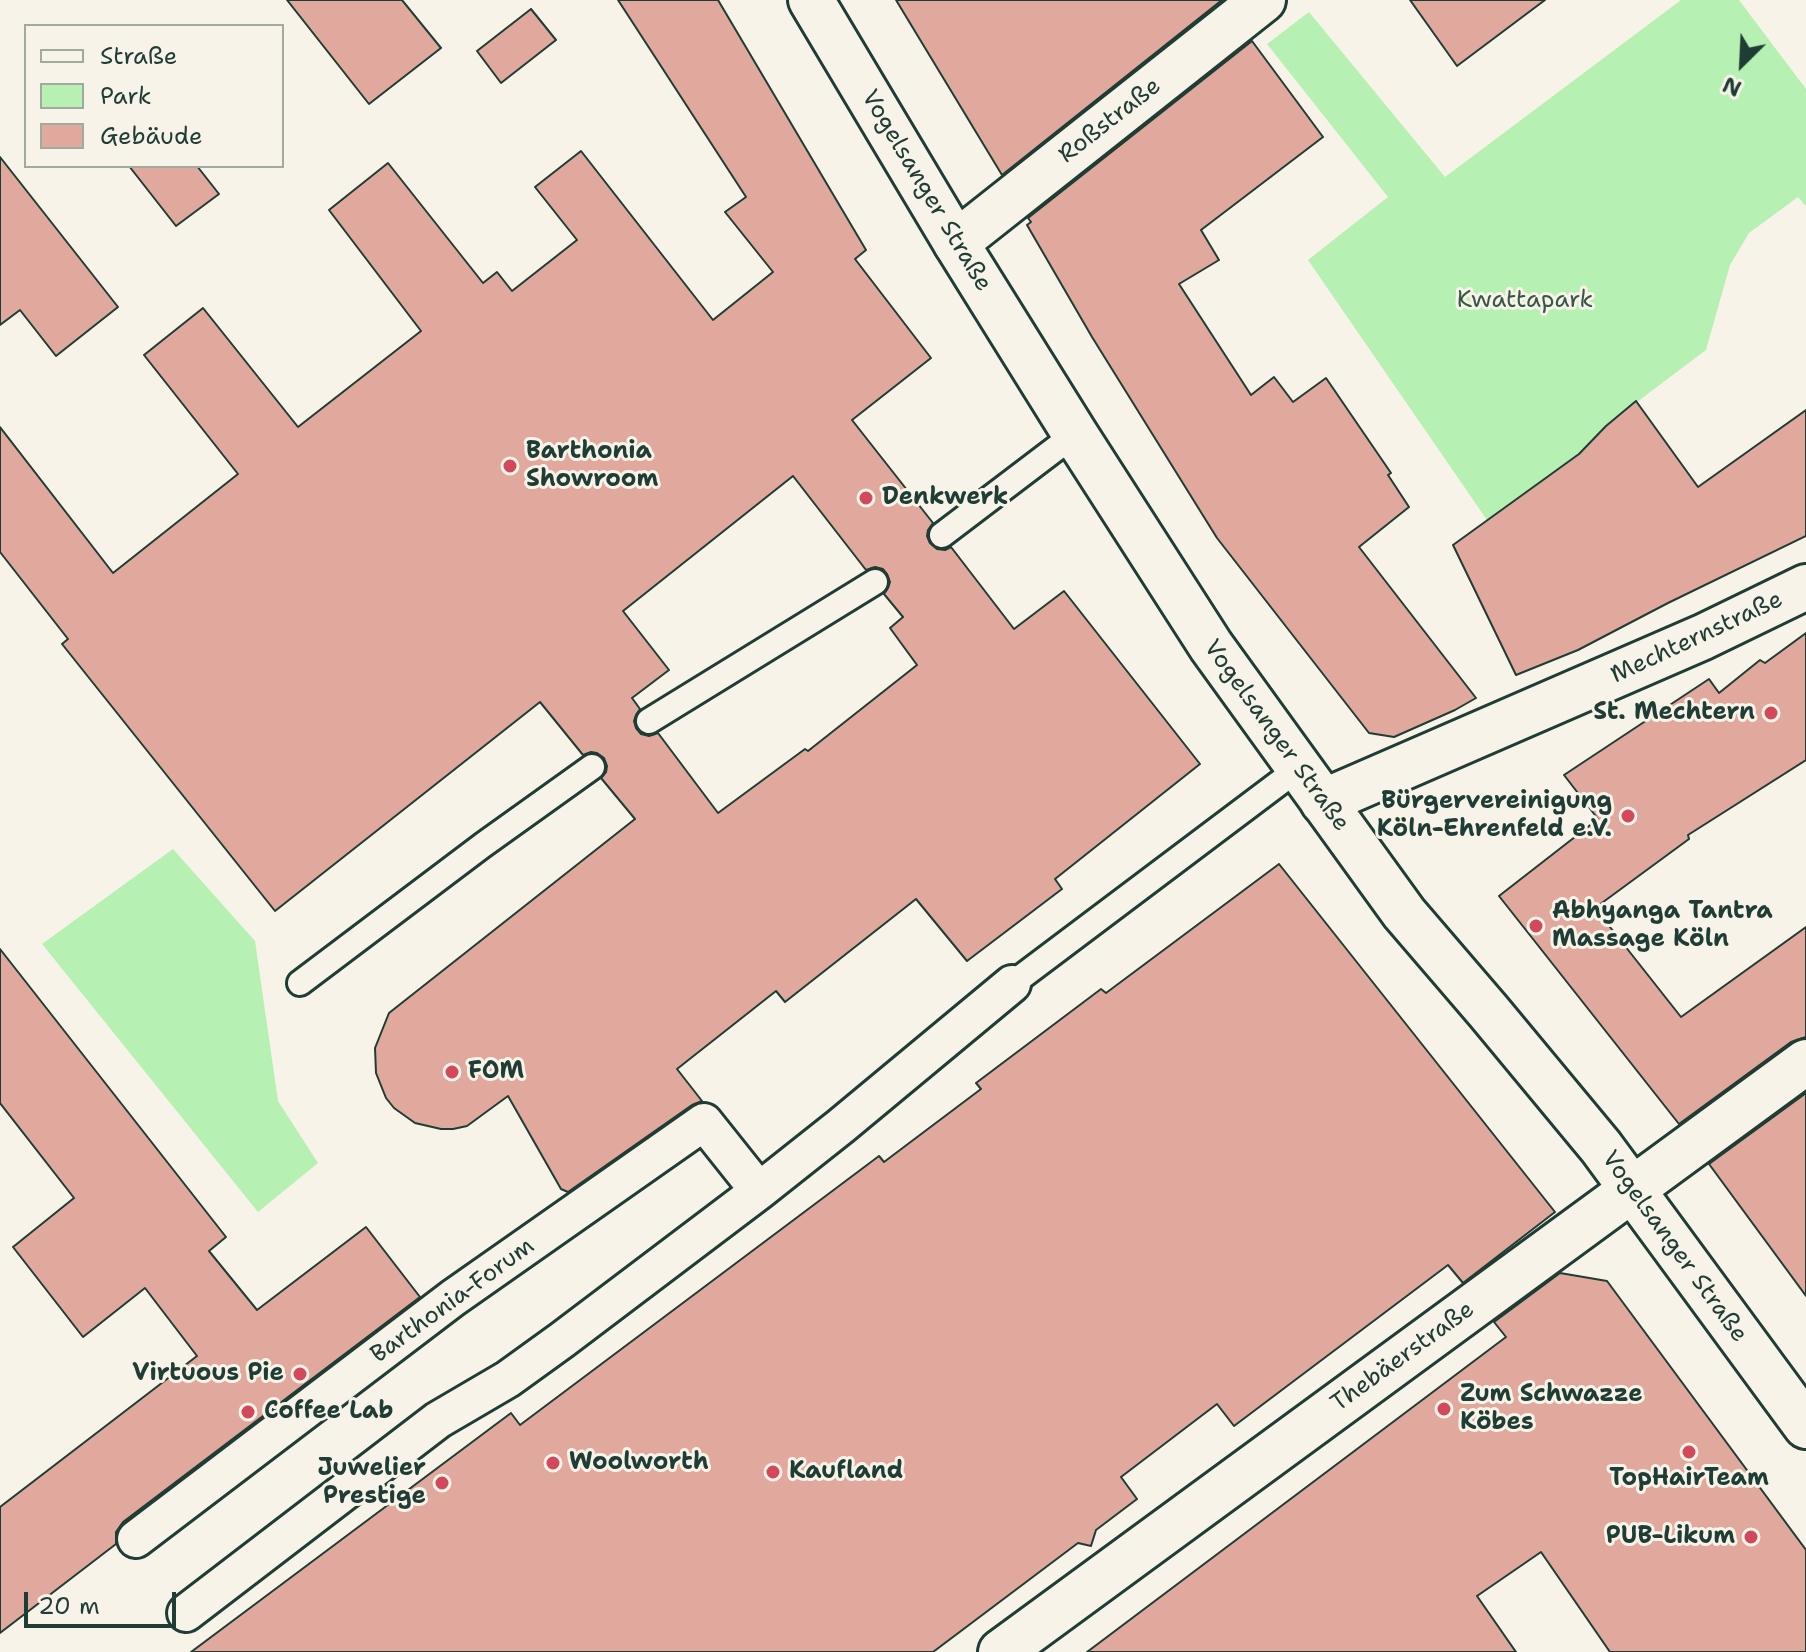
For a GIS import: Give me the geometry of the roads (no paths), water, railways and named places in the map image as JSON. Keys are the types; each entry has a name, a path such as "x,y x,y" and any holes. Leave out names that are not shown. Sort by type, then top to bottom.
{"street":[{"name":"Vogelsanger Straße","path":"811,0 956,243 1211,646 1404,913 1590,1134 1806,1426"},
{"name":"Roßstraße","path":"956,243 1263,0"},
{"name":"Mechternstraße","path":"1311,785 1703,637 1806,587"},
{"path":"186,1613 438,1420 508,1379 759,1191 1012,984"},
{"name":"Thebäerstraße","path":"1001,1652 1806,1062"},
{"name":"Barthonia-Forum","path":"136,1539 453,1298 704,1122 759,1191"}],"lane":[{"path":"942,535 1075,434"},
{"path":"649,721 875,582"},
{"path":"300,983 592,767"},
{"path":"1012,984 1311,785"}],"place":[{"name":"Barthonia Showroom","path":"510,466"},
{"name":"Denkwerk","path":"866,498"},
{"name":"St. Mechtern","path":"1771,713"},
{"name":"Bürgervereinigung Köln-Ehrenfeld e.V.","path":"1628,816"},
{"name":"Abhyanga Tantra Massage Köln","path":"1536,926"},
{"name":"FOM","path":"452,1072"},
{"name":"Virtuous Pie","path":"300,1374"},
{"name":"Zum Schwazze Köbes","path":"1444,1409"},
{"name":"Coffee Lab","path":"248,1412"},
{"name":"TopHairTeam","path":"1689,1452"},
{"name":"Woolworth","path":"553,1463"},
{"name":"Kaufland","path":"773,1472"},
{"name":"Juwelier Prestige","path":"442,1483"},
{"name":"PUB-Likum","path":"1751,1537"}],"park label":[{"name":"Kwattapark","path":"1525,301"}]}
